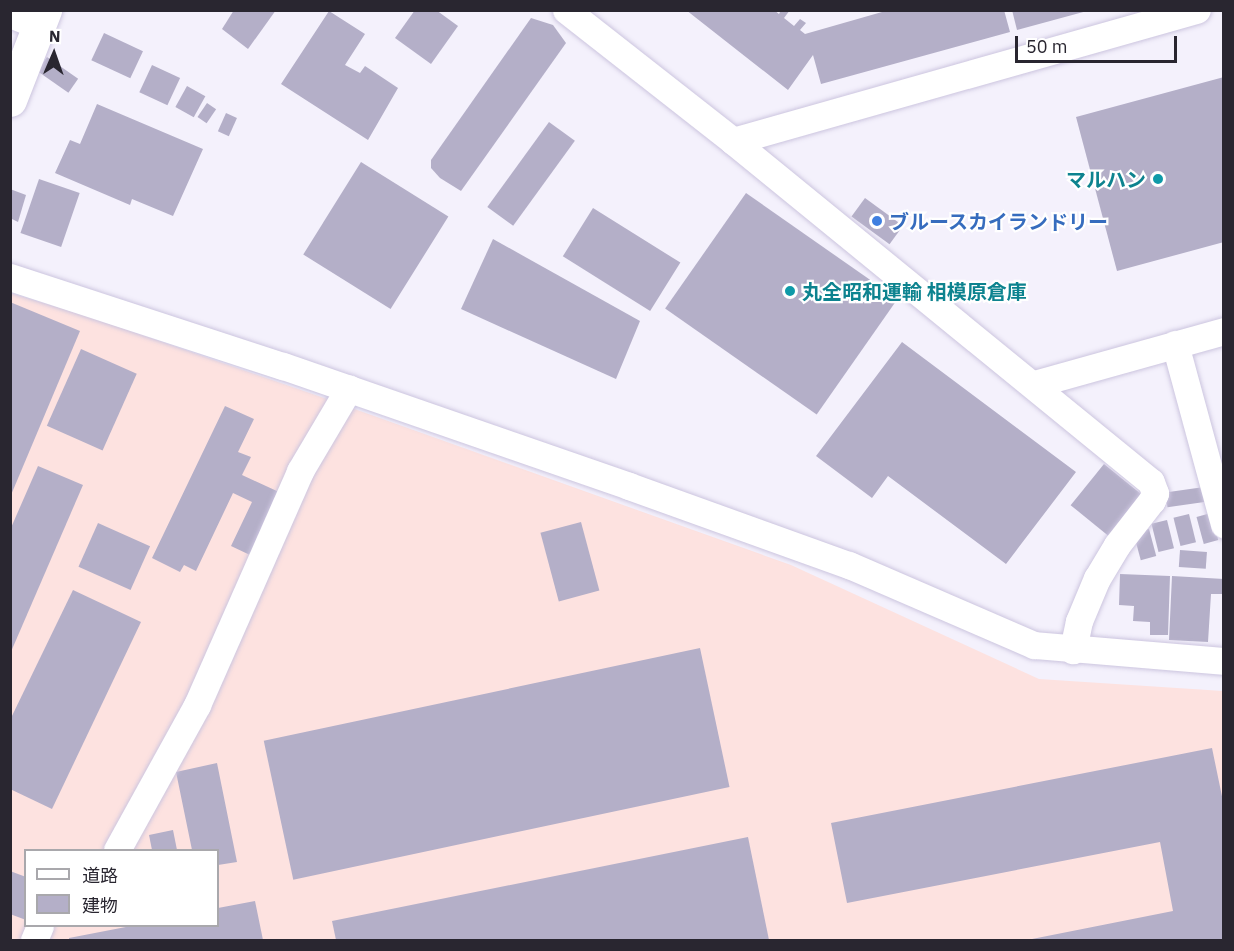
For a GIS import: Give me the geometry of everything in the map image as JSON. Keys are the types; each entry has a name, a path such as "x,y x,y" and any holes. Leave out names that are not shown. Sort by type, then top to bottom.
{"main road":[{"path":"10,100 31,17"}],"street":[{"path":"566,10 733,141 1034,384 1155,487 1152,500 1117,545 1097,578 1079,621 1074,650"},
{"path":"733,141 1197,10"},
{"path":"10,278 350,388 849,565 1034,645 1224,662"},
{"path":"1034,384 1224,331"},
{"path":"1175,344 1224,524"},
{"path":"118,849 197,705 300,471 350,388"}],"shaded area":[{"path":"10,293 90,317 330,400 237,604 112,849 24,849 24,927 32,927 25,940 10,940"},
{"path":"349,407 791,565 1039,679 1223,691 1223,940 44,940 50,927 219,927 219,849 123,849 305,480"}],"building":[{"path":"234,10 276,10 248,49 222,29"},
{"path":"415,10 436,10 458,26 431,64 395,38"},
{"path":"686,10 774,10 779,14 781,10 790,10 784,18 794,26 800,19 806,23 800,30 805,34 889,10 1004,10 1010,32 821,84 813,55 788,90"},
{"path":"1012,10 1087,10 1087,11 1017,30"},
{"path":"329,11 365,34 345,65 360,73 365,66 398,88 368,140 281,84"},
{"path":"531,18 553,25 566,43 461,191 440,178 431,168 431,160"},
{"path":"104,33 143,51 130,78 91,60"},
{"path":"47,57 78,79 68,93 37,71"},
{"path":"152,65 180,78 167,105 139,92"},
{"name":"マルハン","path":"1224,77 1224,242 1117,271 1076,117"},
{"path":"187,86 205,96 194,117 175,107"},
{"path":"207,103 216,109 207,123 197,117"},
{"path":"97,104 203,149 173,216 132,199 130,205 55,173 70,140 80,144"},
{"path":"226,113 237,118 229,136 218,131"},
{"path":"549,122 575,141 513,226 487,207"},
{"path":"361,162 448,217 391,309 303,254"},
{"path":"39,179 80,193 61,247 20,233"},
{"path":"10,189 26,195 18,222 10,218"},
{"name":"丸全昭和運輸 相模原倉庫","path":"746,193 898,299 817,415 665,309"},
{"name":"ブルースカイランドリー","path":"865,198 903,226 890,244 851,217"},
{"path":"593,208 680,263 650,311 563,256"},
{"path":"493,239 640,321 616,379 461,309"},
{"path":"10,302 80,331 11,495 10,495"},
{"path":"902,342 1076,472 1006,564 888,476 872,498 816,456"},
{"path":"81,349 137,374 103,451 47,426"},
{"path":"225,406 254,419 238,452 251,457 242,475 279,492 250,555 231,546 252,502 233,493 196,571 184,565 180,572 152,558"},
{"path":"1104,464 1141,494 1108,535 1071,505"},
{"path":"38,466 83,485 10,654 10,530"},
{"path":"1204,487 1206,502 1167,507 1165,492"},
{"path":"1211,513 1218,540 1204,544 1197,517"},
{"path":"1189,514 1196,542 1180,546 1173,518"},
{"path":"1167,520 1174,548 1158,552 1151,524"},
{"path":"581,522 599,591 559,601 540,533"},
{"path":"98,523 150,546 131,590 78,567"},
{"path":"1149,529 1156,556 1141,560 1134,533"},
{"path":"1180,550 1207,552 1206,569 1179,567"},
{"path":"1120,574 1170,576 1168,635 1150,635 1150,622 1133,621 1134,606 1119,605"},
{"path":"1172,576 1224,579 1224,594 1211,594 1208,642 1169,640"},
{"path":"73,590 141,622 52,809 10,789 10,720"},
{"path":"700,648 730,787 293,880 264,741"},
{"path":"1212,748 1224,806 1224,940 1027,940 1173,911 1160,842 847,903 831,823"},
{"path":"217,763 237,862 219,865 219,849 192,849 176,772"},
{"path":"173,830 177,849 152,849 149,835"},
{"path":"748,837 769,940 336,940 332,921"},
{"path":"10,871 24,876 24,919 10,914"},
{"path":"255,901 263,940 69,940 69,938 126,927 219,927 219,908"}],"place":[{"name":"マルハン","path":"1158,179"},
{"name":"ブルースカイランドリー","path":"877,221"},
{"name":"丸全昭和運輸 相模原倉庫","path":"790,291"}]}
